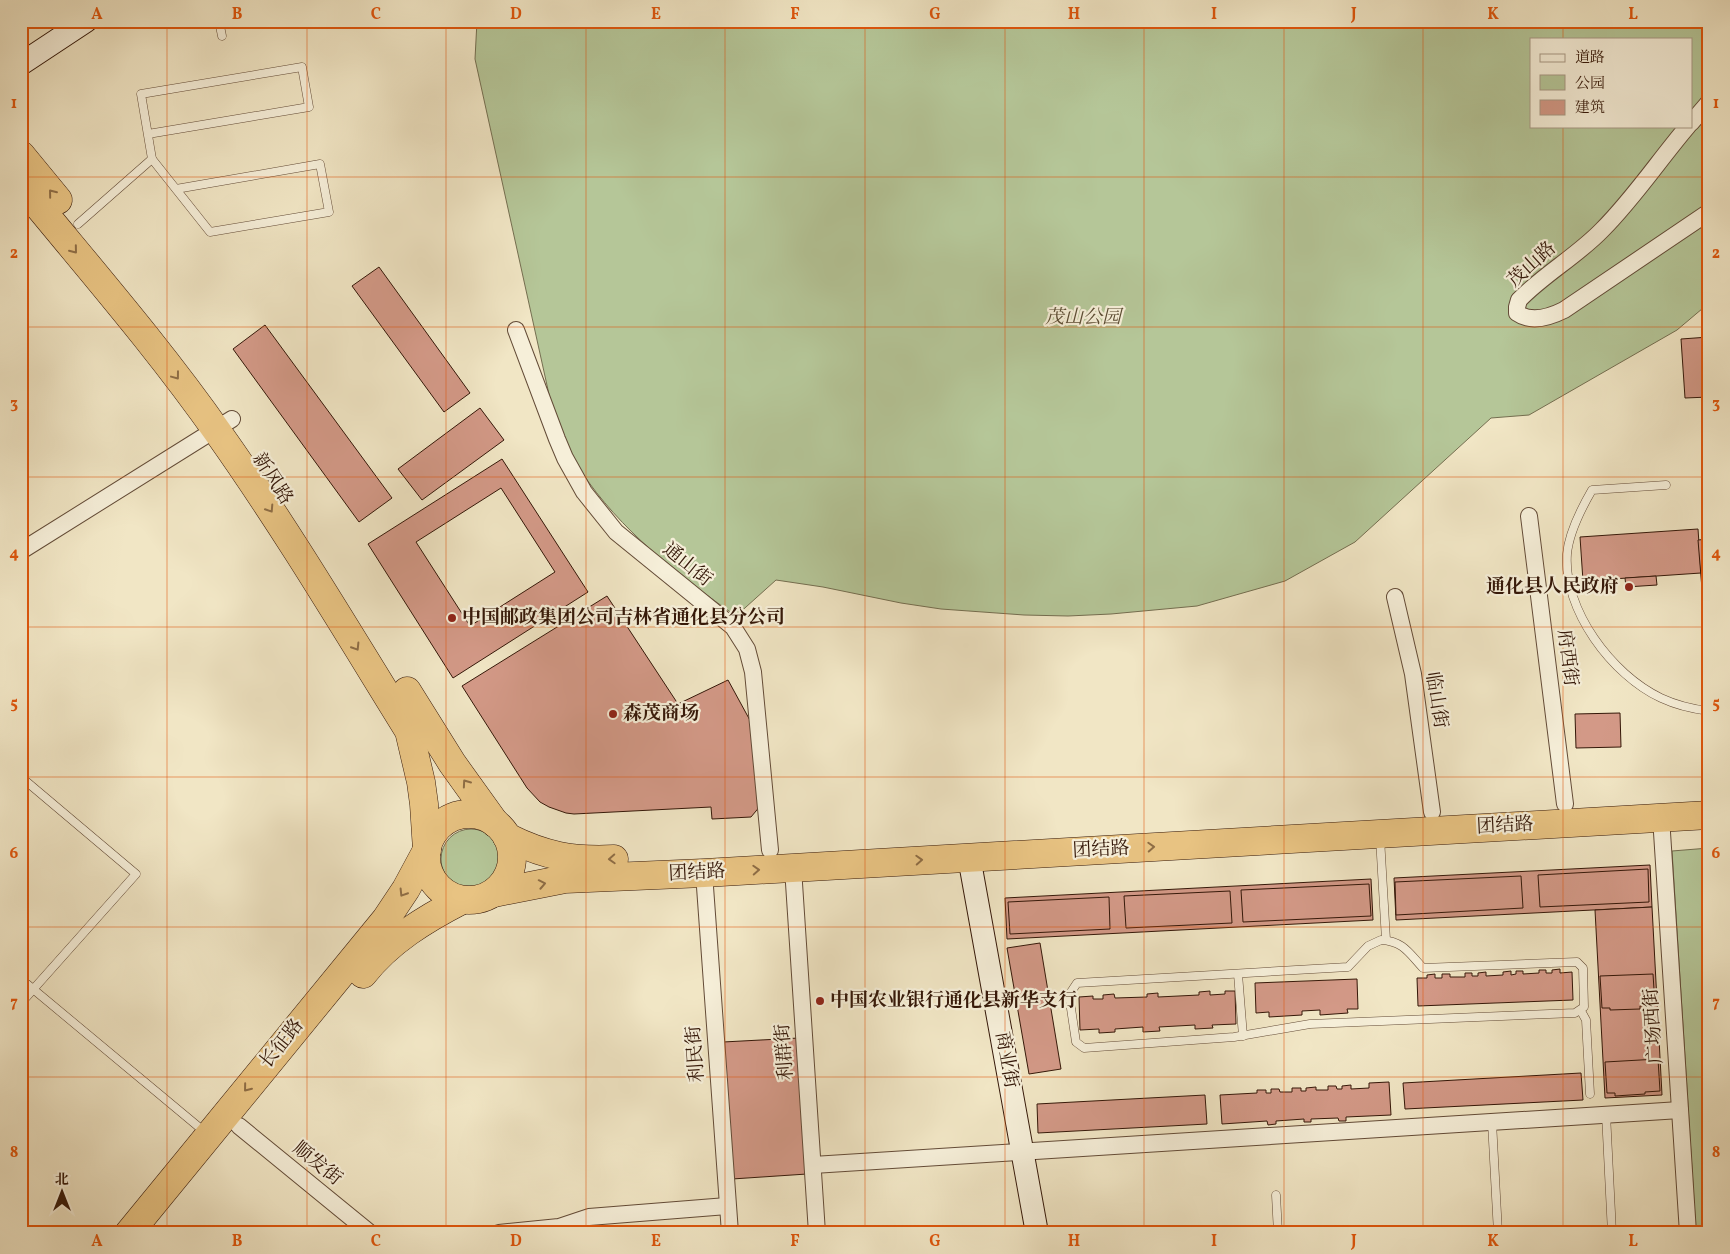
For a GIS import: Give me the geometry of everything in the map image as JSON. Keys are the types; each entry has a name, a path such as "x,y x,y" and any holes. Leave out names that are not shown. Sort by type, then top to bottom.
{"highway":[{"name":"新风路","path":"21,155 173,340 224,424 274,516 409,731 422,789 427,850"},
{"name":"新风路","path":"21,185 158,352 224,424 290,506 452,763 501,830"},
{"name":"团结路","path":"501,830 540,852 586,860 1709,796"},
{"path":"468,815 487,818 501,830 512,855 512,864 502,885 494,892 484,898 462,900 451,896 434,882 427,867 427,850 434,832 449,820 468,815"},
{"name":"团结路","path":"494,892 565,879 704,873 1709,815"},
{"name":"长征路","path":"128,1233 376,932 406,889 427,850"},
{"name":"长征路","path":"152,1233 374,960 414,928 462,900"}],"street":[{"path":"21,64 86,21"},
{"path":"1692,122 1709,102"},
{"name":"茂山路","path":"1686,128 1650,175 1601,232 1519,300 1516,306 1517,313 1522,317 1536,318 1550,316 1564,310 1709,212"},
{"name":"通山街","path":"516,330 565,458 584,492 599,513 616,532 733,627 747,649 753,672 770,850"},
{"path":"21,551 224,424"},
{"name":"府西街","path":"1529,516 1565,804"},
{"name":"临山街","path":"1395,597 1413,674 1432,812"},
{"name":"广场西街","path":"1661,817 1688,1233"},
{"name":"商业街","path":"969,858 1037,1233"},
{"name":"利群街","path":"793,868 817,1233"},
{"name":"利民街","path":"704,873 730,1233"},
{"path":"813,1165 1680,1110"},
{"name":"顺发街","path":"239,1126 370,1233"},
{"path":"499,1233 578,1227 589,1217 727,1206"}],"lane":[{"path":"219,21 222,36"},
{"path":"148,134 309,107 302,67 141,94 152,159 210,232 329,212 320,164 176,189"},
{"path":"78,224 152,159"},
{"path":"1666,485 1592,490 1578,518 1567,554 1570,580 1574,596 1586,625 1607,655 1632,680 1675,704 1709,711"},
{"path":"21,777 136,874 21,1003"},
{"path":"1380,834 1386,940"},
{"path":"1381,940 1386,940 1398,943 1404,947 1423,968 1577,962 1583,968 1584,1007 1575,1013 1565,1014 1310,1024 1243,1036 1084,1048 1076,1042 1069,995 1077,983 1238,974 1348,967 1368,946 1381,940"},
{"path":"1238,974 1243,1036"},
{"path":"21,979 208,1135"},
{"path":"1581,1010 1586,1020 1590,1094"},
{"path":"1606,1114 1612,1233"},
{"path":"1492,1122 1498,1233"},
{"path":"1276,1195 1278,1233"}],"green space":[{"name":"茂山公园","path":"477,21 1709,21 1709,303 1677,330 1529,415 1491,418 1355,542 1285,581 1197,606 1068,616 941,609 776,580 736,616 672,568 613,513 577,465 554,417 475,59"},
{"path":"471,829 487,834 492,838 496,843 501,859 496,875 492,880 487,884 471,889 455,884 450,880 446,875 441,859 446,843 450,838 455,834"},
{"path":"1709,848 1709,1233 1696,1233 1672,851"}],"building":[{"path":"379,267 470,393 444,412 352,286"},
{"path":"265,325 392,498 359,522 233,349"},
{"path":"1709,337 1709,397 1685,398 1681,339"},
{"path":"480,408 504,440 422,500 398,469"},
{"path":"502,459 588,592 453,678 368,544","holes":["501,488 555,572 470,626 416,542"]},
{"path":"1698,529 1701,573 1583,581 1580,537"},
{"path":"1709,539 1709,589 1702,589 1698,540"},
{"path":"1656,576 1657,585 1626,587 1625,578"},
{"name":"森茂商场","path":"607,596 678,704 728,680 752,724 761,805 751,817 712,819 711,807 566,813 540,802 527,788 462,686"},
{"path":"1620,713 1621,747 1576,748 1575,714"},
{"path":"1650,865 1652,907 1396,920 1394,878"},
{"path":"1648,869 1649,902 1540,907 1538,875"},
{"path":"1521,876 1523,908 1396,915 1395,882"},
{"path":"1371,879 1373,920 1007,939 1005,898"},
{"path":"1369,884 1371,916 1243,922 1241,890"},
{"path":"1230,891 1232,923 1126,928 1124,896"},
{"path":"1109,897 1110,929 1010,934 1008,902"},
{"path":"1652,907 1662,1095 1605,1098 1595,910"},
{"path":"1040,943 1061,1069 1029,1074 1007,948"},
{"path":"1560,969 1560,973 1572,972 1573,1000 1418,1006 1417,978 1427,978 1427,975 1435,974 1435,978 1442,978 1442,974 1450,974 1450,977 1465,977 1465,973 1472,973 1472,976 1478,976 1478,973 1486,972 1486,976 1503,975 1503,972 1511,971 1511,975 1516,974 1516,971 1523,971 1523,974 1539,973 1539,970 1546,970 1546,973 1552,973 1552,970"},
{"path":"1653,974 1655,1005 1640,1006 1640,1009 1610,1010 1610,1008 1602,1008 1600,976"},
{"path":"1357,979 1358,1009 1347,1009 1348,1013 1320,1015 1320,1010 1302,1011 1302,1015 1269,1017 1269,1012 1256,1013 1255,983"},
{"path":"1210,991 1210,995 1225,994 1225,991 1235,991 1236,1024 1212,1025 1213,1028 1195,1029 1195,1025 1159,1027 1160,1031 1143,1032 1143,1027 1115,1029 1115,1032 1099,1033 1099,1029 1080,1030 1079,997 1093,996 1093,999 1103,999 1103,995 1114,994 1115,998 1147,997 1147,994 1158,993 1158,997 1199,995 1199,992"},
{"path":"799,1038 807,1174 732,1179 723,1042"},
{"path":"1658,1059 1660,1091 1615,1096 1615,1093 1607,1093 1605,1062"},
{"path":"1581,1073 1583,1100 1405,1109 1403,1083"},
{"path":"1389,1082 1391,1115 1346,1117 1346,1121 1339,1121 1338,1118 1311,1119 1311,1122 1304,1122 1304,1119 1276,1121 1276,1124 1268,1125 1267,1121 1222,1124 1220,1095 1257,1093 1257,1090 1266,1090 1266,1093 1271,1093 1271,1089 1279,1089 1280,1092 1292,1092 1292,1088 1301,1088 1301,1091 1306,1091 1306,1088 1316,1087 1316,1090 1328,1090 1328,1086 1336,1086 1337,1089 1342,1089 1342,1086 1351,1085 1351,1089 1369,1088 1369,1083"},
{"path":"1205,1095 1207,1124 1038,1133 1037,1104"}],"place":[{"name":"通化县人民政府","path":"1629,587"},
{"name":"中国邮政集团公司吉林省通化县分公司","path":"452,618"},
{"name":"森茂商场","path":"613,714"},
{"name":"中国农业银行通化县新华支行","path":"820,1001"}]}
